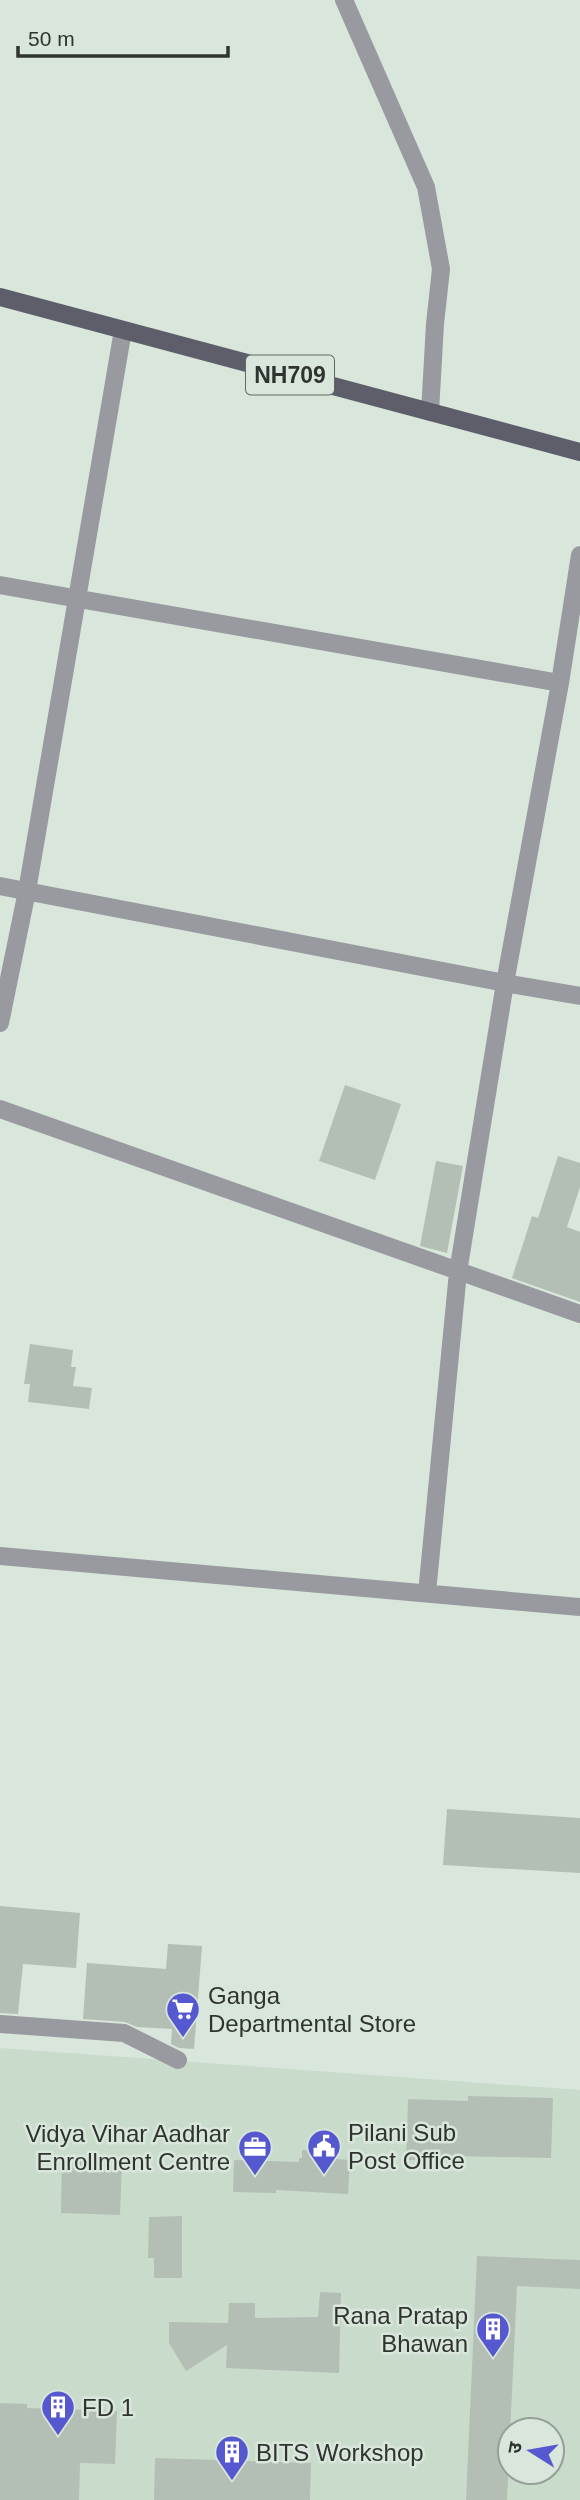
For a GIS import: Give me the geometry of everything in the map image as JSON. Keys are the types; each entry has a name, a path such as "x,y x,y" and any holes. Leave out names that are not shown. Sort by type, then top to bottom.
{"main road":[{"name":"NH709","path":"0,297 580,452"}],"street":[{"path":"344,0 426,187 441,269 430,412"},
{"path":"0,1023 27,891 122,330"},
{"path":"428,1593 458,1272 580,555"},
{"path":"0,585 560,683"},
{"path":"0,886 505,984 580,996"},
{"path":"0,1109 580,1314"},
{"path":"0,1556 580,1608"},
{"path":"0,2024 124,2033 178,2060"}],"shaded area":[{"path":"0,2048 580,2090 580,2500 0,2500"}],"building":[{"path":"345,1085 401,1104 375,1180 319,1161"},
{"path":"558,1156 580,1163 580,1187 567,1227 580,1232 580,1302 512,1278 532,1216 538,1218"},
{"path":"436,1161 463,1166 447,1253 420,1246"},
{"path":"30,1344 73,1350 71,1367 76,1367 73,1386 92,1388 89,1409 28,1402 30,1384 24,1384"},
{"path":"447,1809 580,1818 580,1873 443,1865"},
{"path":"0,1906 80,1913 76,1968 23,1964 18,2014 0,2013"},
{"path":"168,1944 202,1946 194,2049 179,2048 171,2044 172,2029 83,2019 87,1963 166,1969"},
{"path":"468,2096 553,2098 551,2158 453,2156 453,2161 406,2160 408,2099 468,2101"},
{"path":"302,2150 336,2151 335,2159 350,2160 348,2194 276,2190 276,2193 233,2192 234,2160 299,2162"},
{"path":"62,2159 122,2161 120,2215 61,2213"},
{"path":"182,2216 182,2278 154,2278 154,2258 148,2258 149,2217"},
{"name":"Rana Pratap Bhawan","path":"477,2256 580,2260 580,2289 517,2286 511,2416 496,2416 496,2486 508,2486 507,2500 466,2500"},
{"path":"320,2292 341,2293 339,2373 226,2368 227,2345 186,2371 169,2343 169,2322 228,2323 229,2303 255,2303 255,2318 318,2317"},
{"name":"FD 1","path":"0,2403 27,2404 27,2408 117,2411 115,2464 80,2463 79,2500 0,2500"},
{"name":"BITS Workshop","path":"155,2458 311,2463 310,2500 154,2500"}],"place":[{"name":"Ganga Departmental Store","path":"183,2039"},
{"name":"Pilani Sub Post Office","path":"324,2176"},
{"name":"Vidya Vihar Aadhar Enrollment Centre","path":"255,2177"},
{"name":"Rana Pratap Bhawan","path":"493,2359"},
{"name":"FD 1","path":"58,2437"},
{"name":"BITS Workshop","path":"232,2482"}]}
